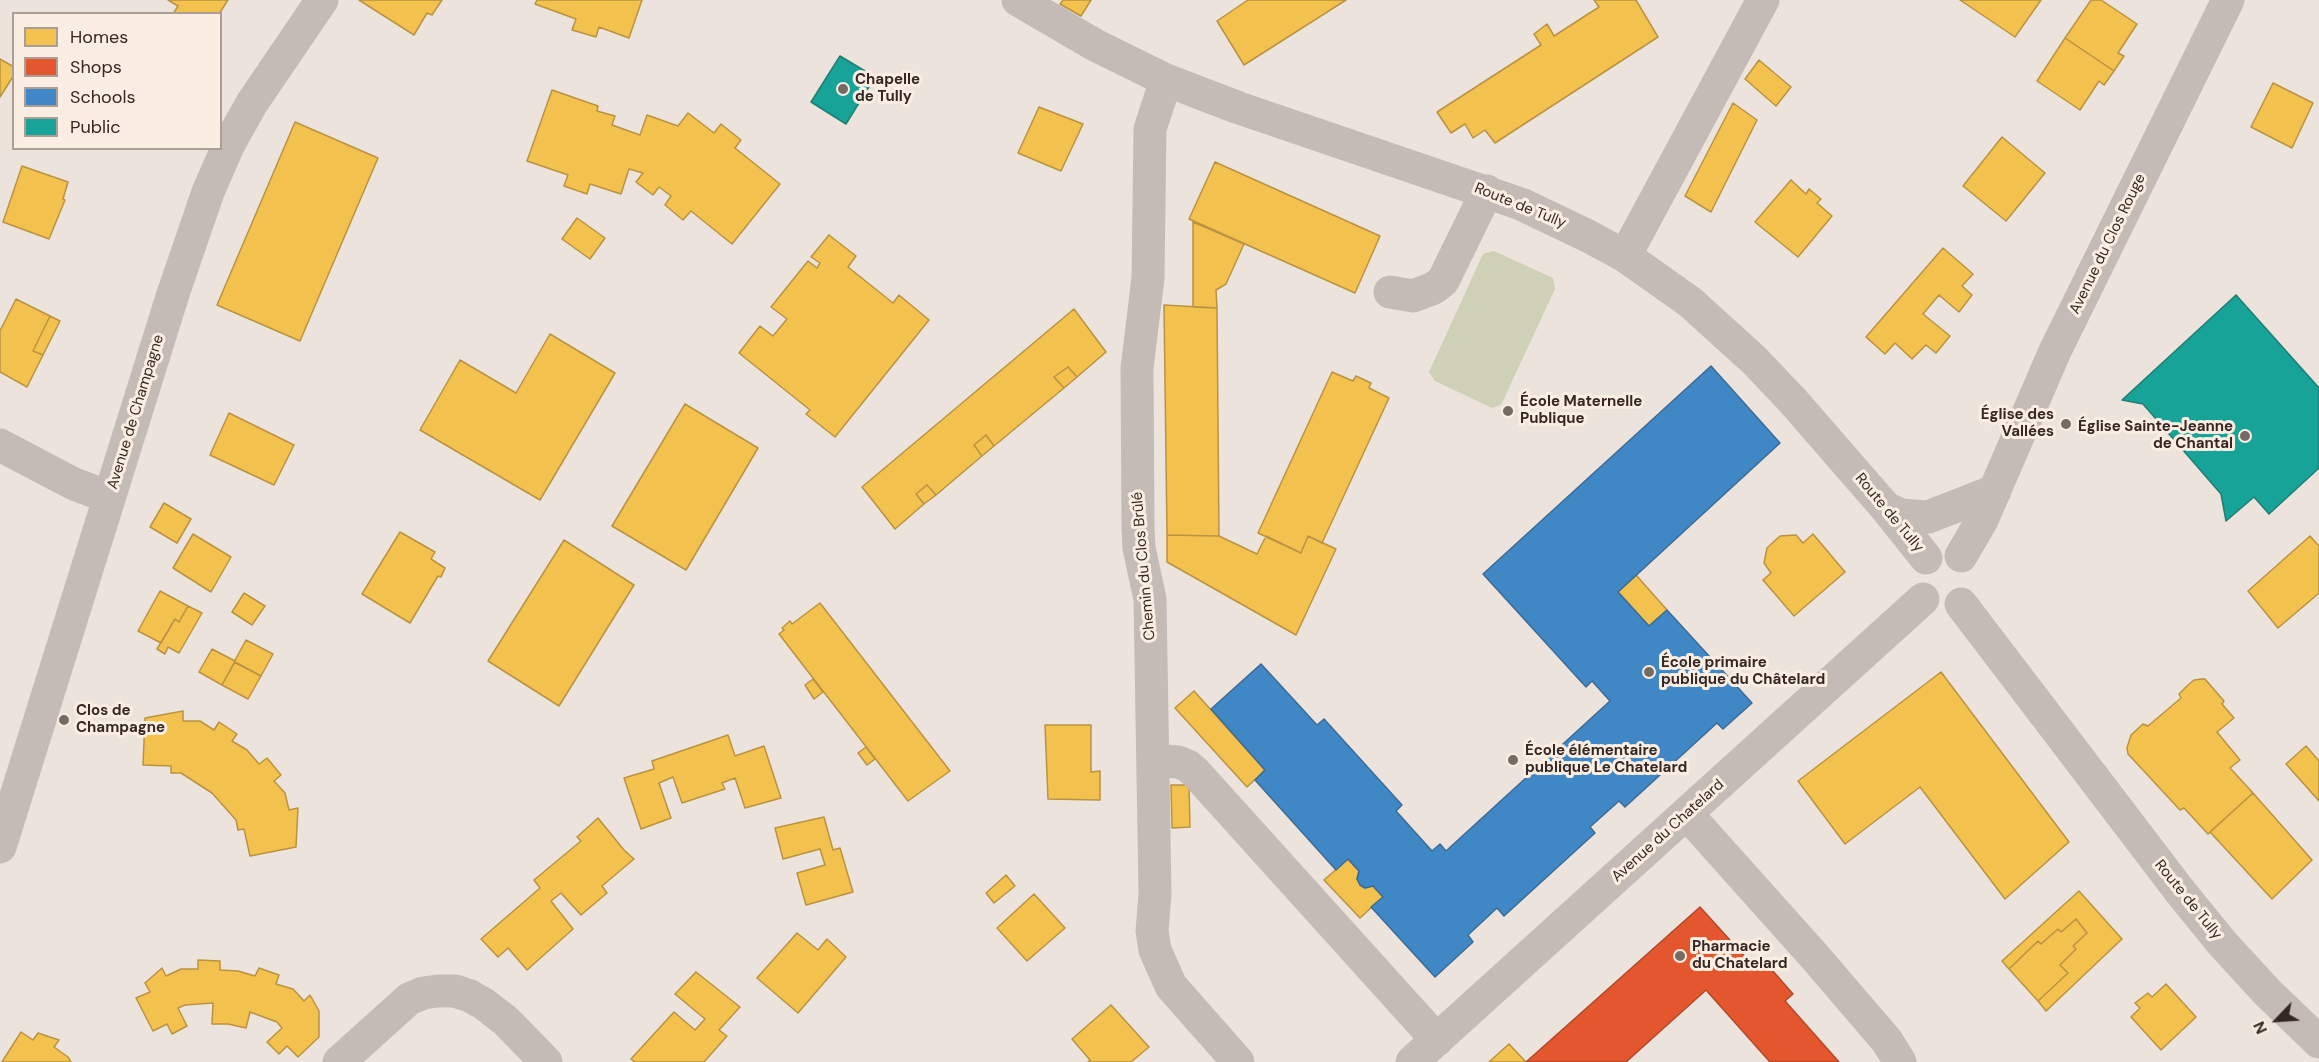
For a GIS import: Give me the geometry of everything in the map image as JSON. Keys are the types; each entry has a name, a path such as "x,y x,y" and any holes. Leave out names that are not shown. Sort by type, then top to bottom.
{"street":[{"name":"Avenue de Champagne","path":"0,847 173,294 208,192 229,144 252,103 322,0"},
{"name":"Route de Tully","path":"1018,0 1095,45 1166,80 1239,108 1487,191 1546,215 1625,256 1690,302 1754,360 1794,401 1926,558"},
{"path":"1625,256 1732,54 1764,0"},
{"name":"Avenue du Clos Rouge","path":"1961,556 1982,520 2055,351 2228,0"},
{"name":"Chemin du Clos Brûlé","path":"1166,80 1150,129 1148,278 1137,368 1139,548 1150,599 1155,894 1152,931 1155,950 1171,986 1238,1062"},
{"path":"1390,292 1413,296 1434,288 1443,281 1487,191"},
{"path":"0,445 74,484 110,497"},
{"path":"1886,508 1901,515 1929,518 1995,490"},
{"name":"Route de Tully","path":"1923,599 1919,593 1916,578 1926,558 1947,551 1961,556"},
{"path":"1923,599 1938,608 1950,609 1961,604 1971,594 1974,580 1971,567 1961,556"},
{"name":"Avenue du Chatelard","path":"1412,1062 1923,599"},
{"name":"Route de Tully","path":"1961,604 2179,890 2267,992 2319,1042"},
{"path":"1153,760 1178,762 1196,772 1437,1040"},
{"path":"1687,814 1815,957 1887,1041 1900,1062"},
{"path":"339,1062 396,1008 423,993 438,991 462,994 484,1004 507,1021 546,1062"}],"green space":[{"path":"1494,251 1553,278 1555,289 1501,405 1492,408 1435,381 1429,372 1483,254"}],"building: Homes":[{"path":"168,0 228,0 220,12 174,12 178,6"},
{"path":"359,0 442,0 432,15 427,13 414,35"},
{"path":"537,0 642,0 629,38 599,27 596,37 572,30 576,19 535,4"},
{"path":"1063,0 1091,0 1081,16 1060,4"},
{"path":"1248,0 1346,0 1244,65 1217,21"},
{"path":"1594,0 1636,0 1658,37 1495,143 1485,130 1473,138 1465,124 1451,133 1437,112 1541,45 1534,34 1547,24 1554,36 1599,7"},
{"path":"1960,0 2041,0 2015,37"},
{"path":"2091,0 2101,0 2137,24 2118,53 2124,56 2114,71 2065,38"},
{"path":"2065,38 2114,71 2104,85 2099,81 2080,110 2037,81"},
{"path":"0,59 12,66 12,78 0,97"},
{"path":"1759,60 1791,87 1776,106 1745,79"},
{"path":"2273,83 2313,103 2292,148 2251,127"},
{"path":"552,90 598,106 597,111 615,116 612,125 640,135 647,115 678,126 688,113 714,133 721,124 741,140 735,148 780,184 732,244 691,211 683,220 665,205 671,196 659,187 653,195 636,182 643,173 629,169 621,194 590,184 587,194 564,186 568,175 527,161"},
{"path":"1733,103 1757,120 1711,212 1685,196"},
{"path":"1039,107 1083,124 1061,171 1018,153"},
{"path":"295,122 378,158 300,341 217,305"},
{"path":"2002,137 2045,173 2006,221 1963,186"},
{"path":"1215,162 1380,236 1355,293 1189,219"},
{"path":"22,166 68,182 63,199 65,200 49,239 3,222"},
{"path":"1791,180 1806,194 1809,189 1821,199 1817,203 1832,216 1798,257 1755,222"},
{"path":"577,218 605,238 590,259 562,239"},
{"path":"1193,222 1244,244 1226,284 1216,290 1217,308 1193,307"},
{"path":"829,235 856,256 848,267 893,303 899,295 929,320 835,437 806,414 810,410 739,353 760,326 773,336 787,319 771,307 808,261 817,268 820,263 811,257"},
{"path":"1943,248 1973,274 1962,286 1972,295 1959,312 1939,295 1923,314 1950,336 1936,353 1926,345 1912,359 1895,343 1885,354 1866,337"},
{"path":"16,299 50,316 33,351 43,355 27,387 0,372 0,331"},
{"path":"1164,305 1217,308 1219,536 1167,535"},
{"path":"1074,309 1106,352 1077,377 1068,367 1054,377 1064,388 994,446 986,435 974,445 982,456 936,495 927,485 916,494 924,504 895,529 862,487"},
{"path":"50,316 60,321 43,355 33,351"},
{"path":"550,334 615,373 540,500 420,430 460,360 516,393"},
{"path":"1068,367 1077,377 1064,388 1054,377"},
{"path":"1332,372 1353,381 1356,376 1371,383 1369,388 1389,398 1322,543 1308,536 1301,553 1258,533"},
{"path":"685,404 758,448 686,570 612,526"},
{"path":"229,413 294,445 274,485 210,455"},
{"path":"986,435 994,446 982,456 974,445"},
{"path":"927,485 936,495 924,504 916,494"},
{"path":"164,503 191,519 177,543 150,527"},
{"path":"400,532 435,552 431,559 445,568 410,623 362,594"},
{"path":"193,534 231,557 211,592 173,568"},
{"path":"1813,534 1845,572 1794,616 1763,580 1771,573 1764,563 1767,548 1780,536 1796,535 1803,543"},
{"path":"1167,535 1219,536 1257,554 1266,536 1301,553 1308,536 1336,549 1296,635 1167,562"},
{"path":"2310,536 2319,546 2319,593 2278,628 2248,591"},
{"path":"564,540 634,585 559,706 488,661"},
{"path":"1636,575 1667,610 1649,626 1618,592"},
{"path":"160,591 188,606 179,622 175,619 161,643 138,631"},
{"path":"244,593 265,606 252,625 232,612"},
{"path":"820,603 950,771 908,801 779,634 790,621 792,624"},
{"path":"188,606 202,613 179,653 168,647 165,654 157,649 175,619 179,622"},
{"path":"246,640 273,654 261,676 234,662"},
{"path":"212,649 235,661 222,685 199,672"},
{"path":"235,662 261,676 248,699 222,685"},
{"path":"1941,672 2069,842 2005,899 1920,787 1845,844 1798,781"},
{"path":"813,679 823,692 814,699 805,685"},
{"path":"2205,679 2224,701 2222,704 2234,718 2217,732 2240,760 2230,768 2253,793 2208,834 2184,808 2180,810 2128,754 2127,748 2131,735 2143,724 2148,726 2181,698 2179,694 2194,680"},
{"path":"1194,691 1265,770 1247,787 1175,708"},
{"path":"183,711 183,721 200,721 214,730 219,722 237,734 232,741 247,750 259,764 267,758 281,775 274,781 285,793 289,810 298,808 296,847 250,856 244,829 238,830 236,820 212,793 181,773 171,773 171,766 143,765 145,718"},
{"path":"1045,725 1091,725 1091,772 1100,771 1100,800 1048,799"},
{"path":"728,735 735,756 764,746 781,798 745,808 735,778 722,783 725,789 682,803 673,777 659,783 671,818 641,829 624,778 654,769 652,761"},
{"path":"2306,746 2319,761 2319,801 2286,764"},
{"path":"866,747 875,759 867,765 858,753"},
{"path":"1171,785 1189,785 1190,827 1172,828"},
{"path":"2253,793 2312,860 2272,899 2210,832"},
{"path":"824,817 833,850 840,848 853,892 806,905 797,873 825,865 820,849 783,859 775,828"},
{"path":"598,818 634,859 602,886 607,893 581,915 561,893 551,901 573,929 527,970 508,948 498,957 481,939 540,888 534,880 581,841 577,837"},
{"path":"1348,859 1359,871 1357,879 1360,885 1365,888 1373,886 1383,897 1360,918 1324,880"},
{"path":"1006,875 1015,886 994,903 986,893"},
{"path":"2079,891 2122,939 2046,1011 2038,1001 2068,973 2060,965 2076,949 2073,946 2087,933 2076,919 2061,932 2058,929 2041,944 2038,941 2009,969 2002,961"},
{"path":"1034,894 1065,928 1027,961 997,928"},
{"path":"2076,919 2087,933 2073,946 2076,949 2060,965 2068,973 2038,1001 2009,969 2038,941 2041,944 2058,929 2061,932"},
{"path":"797,933 818,950 827,939 846,957 798,1013 757,978"},
{"path":"198,960 220,961 220,970 238,971 255,976 259,968 279,975 276,984 293,989 304,1001 310,995 319,1011 319,1037 298,1057 287,1046 279,1054 267,1042 282,1028 277,1022 250,1012 246,1028 228,1024 212,1024 213,1003 185,1005 178,1008 187,1026 172,1034 167,1024 153,1031 136,998 150,992 145,983 162,968 166,976 181,969 198,969"},
{"path":"696,972 740,1007 719,1030 727,1036 704,1062 635,1062 631,1059 674,1012 695,1030 705,1019 675,994"},
{"path":"2166,984 2196,1017 2161,1050 2131,1017 2140,1008 2135,1003 2148,993 2152,997"},
{"path":"1111,1005 1149,1047 1131,1062 1088,1062 1090,1060 1072,1039"},
{"path":"21,1032 33,1040 38,1033 59,1040 54,1047 71,1062 2,1062"},
{"path":"1509,1044 1526,1062 1489,1062"}],"building: Shops":[{"path":"1700,907 1757,970 1765,962 1793,994 1785,1001 1839,1062 1770,1062 1706,990 1626,1062 1526,1062"}],"building: Schools":[{"name":"École primaire publique du Châtelard","path":"1711,366 1780,443 1618,592 1649,626 1667,610 1752,703 1723,729 1717,723 1625,807 1619,801 1590,827 1595,833 1504,916 1497,908 1468,935 1473,942 1435,977 1371,907 1383,897 1373,886 1365,888 1360,885 1357,879 1359,871 1348,859 1336,870 1255,780 1265,770 1211,709 1261,664 1317,725 1324,719 1402,805 1396,811 1432,851 1440,844 1446,851 1610,701 1592,681 1586,687 1483,574"}],"building: Public":[{"name":"Chapelle de Tully","path":"840,56 875,77 846,124 811,102"},
{"name":"Église Sainte-Jeanne de Chantal","path":"2236,295 2319,388 2319,468 2269,514 2254,497 2226,521 2221,494 2143,404 2122,400"}],"place":[{"name":"Chapelle de Tully","path":"843,89"},
{"name":"École Maternelle Publique","path":"1508,411"},
{"name":"Église des Vallées","path":"2066,424"},
{"name":"Église Sainte-Jeanne de Chantal","path":"2245,436"},
{"name":"École primaire publique du Châtelard","path":"1649,672"},
{"name":"Clos de Champagne","path":"64,720"},
{"name":"École élémentaire publique Le Chatelard","path":"1513,760"},
{"name":"Pharmacie du Chatelard","path":"1680,956"}]}
